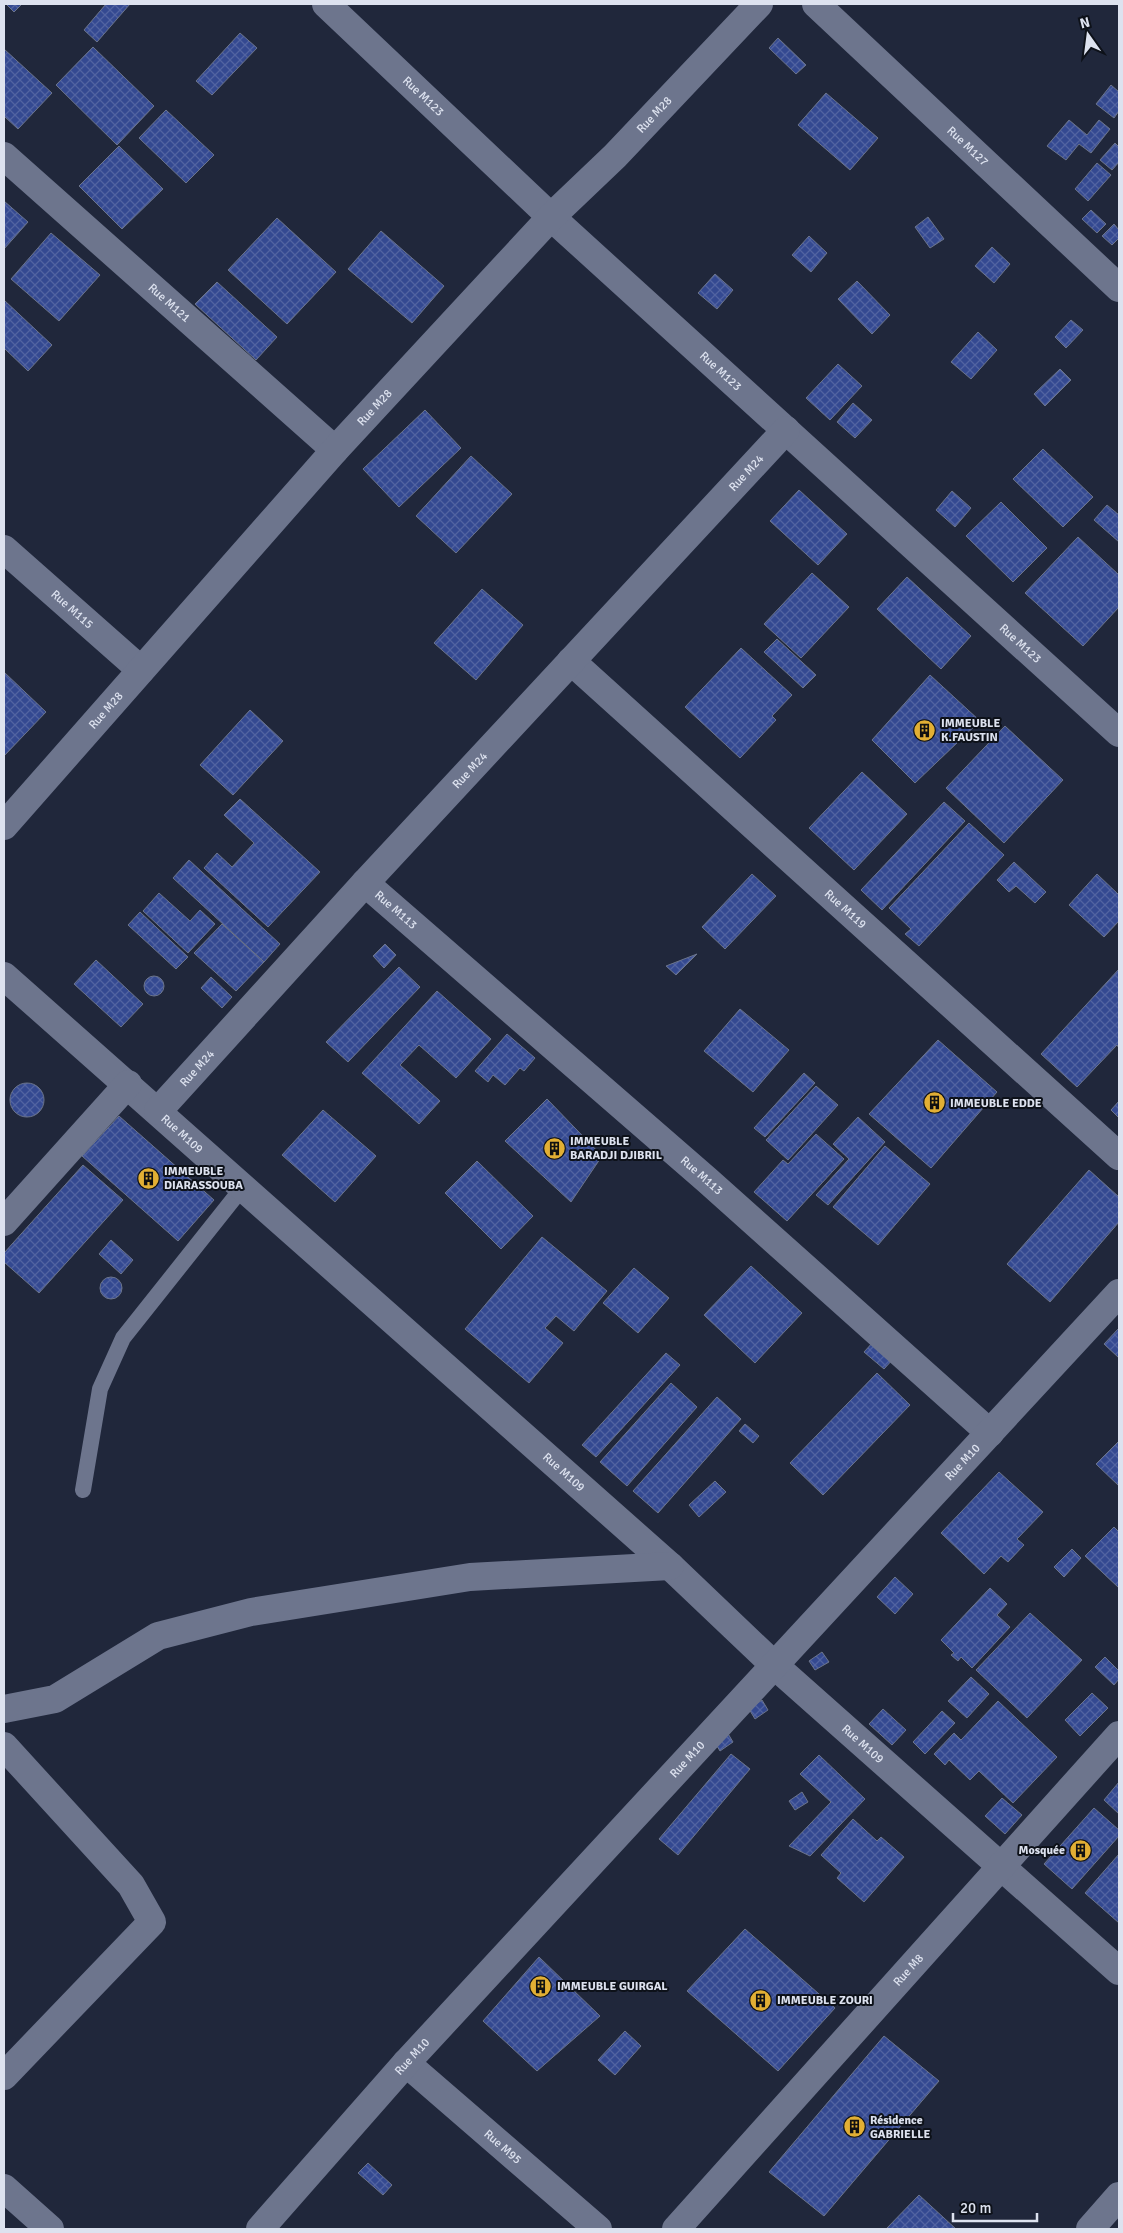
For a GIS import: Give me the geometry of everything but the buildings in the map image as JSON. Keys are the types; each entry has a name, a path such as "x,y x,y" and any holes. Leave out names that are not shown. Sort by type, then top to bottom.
{"street":[{"name":"Rue M123","path":"326,4 551,217 1119,733"},
{"name":"Rue M28","path":"4,826 335,450 551,217 615,156 759,4"},
{"name":"Rue M127","path":"816,4 1119,288"},
{"name":"Rue M121","path":"4,156 335,450"},
{"name":"Rue M24","path":"158,1111 365,883 786,430"},
{"name":"Rue M115","path":"4,549 141,670"},
{"name":"Rue M119","path":"571,661 1119,1156"},
{"name":"Rue M113","path":"365,883 707,1180 990,1433"},
{"name":"Rue M109","path":"4,976 670,1566 774,1665 1119,1971"},
{"path":"4,1222 128,1084"},
{"name":"Rue M10","path":"260,2229 406,2063 1119,1292"},
{"path":"4,1709 55,1699 158,1636 251,1612 470,1577 670,1566"},
{"name":"Rue M8","path":"676,2229 1119,1734"},
{"path":"4,1746 131,1885 152,1922 4,2076"},
{"name":"Rue M95","path":"406,2063 598,2229"},
{"path":"4,2188 50,2229"},
{"path":"1090,2229 1119,2196"}],"lane":[{"path":"83,1490 100,1389 123,1338 243,1187"}],"place":[{"name":"IMMEUBLE K.FAUSTIN","path":"925,730"},
{"name":"IMMEUBLE EDDE","path":"934,1103"},
{"name":"IMMEUBLE BARADJI DJIBRIL","path":"554,1148"},
{"name":"IMMEUBLE DIARASSOUBA","path":"148,1178"},
{"name":"Mosquée","path":"1081,1850"},
{"name":"IMMEUBLE GUIRGAL","path":"541,1986"},
{"name":"IMMEUBLE ZOURI","path":"761,2000"},
{"name":"Résidence GABRIELLE","path":"854,2127"}]}
